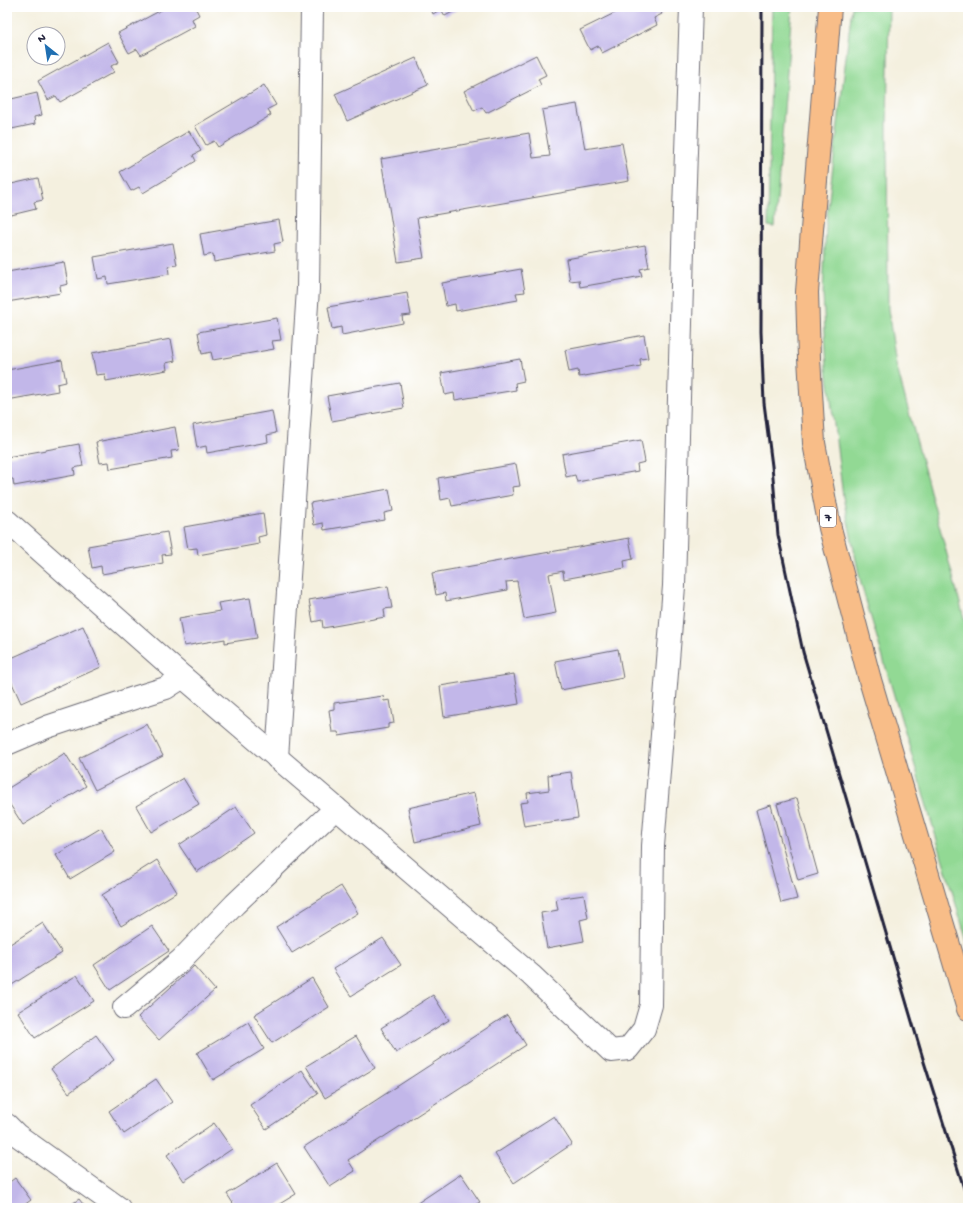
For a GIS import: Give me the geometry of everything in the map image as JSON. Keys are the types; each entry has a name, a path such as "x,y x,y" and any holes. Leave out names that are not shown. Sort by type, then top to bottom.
{"highway":[{"name":"7","path":"830,7 807,292 814,443 830,528 870,680 968,1009"}],"street":[{"path":"278,758 308,289 312,7"},
{"path":"7,521 183,677 531,975 612,1051 628,1049 644,1029 651,1005 653,846 674,586 691,7"},
{"path":"7,744 47,727 137,696 166,688 183,677"},
{"path":"124,1008 181,960 235,904 336,808"},
{"path":"7,1125 17,1135 119,1208"}],"green space":[{"path":"772,7 792,7 775,227 768,226"},
{"path":"852,7 889,7 887,131 888,309 896,364 968,633 968,945 861,584 843,497 827,368 823,295 826,224"}],"building":[{"path":"167,7 195,7 199,15 192,19 195,26 141,55 137,49 129,53 118,33"},
{"path":"430,7 462,7 445,16 441,9 433,14"},
{"path":"627,7 658,7 662,14 654,18 657,25 602,53 598,46 590,50 580,30"},
{"path":"108,42 119,62 111,66 114,72 60,102 56,96 48,100 38,81"},
{"path":"536,55 546,75 538,79 541,85 486,113 482,107 474,111 464,91"},
{"path":"416,58 428,85 347,121 335,94"},
{"path":"264,85 276,105 268,109 271,115 218,147 214,141 206,145 195,126"},
{"path":"37,93 42,115 34,117 35,124 7,130 7,100"},
{"path":"577,104 585,149 622,143 629,181 417,218 424,258 398,262 381,159 529,133 533,158 550,156 542,110"},
{"path":"189,131 201,151 193,155 196,161 143,193 139,187 131,191 120,172"},
{"path":"38,178 43,200 34,202 36,209 7,216 7,185"},
{"path":"279,220 283,242 274,244 275,251 214,262 213,254 204,256 200,234"},
{"path":"173,243 177,265 168,266 169,274 108,284 107,277 98,279 94,257"},
{"path":"645,245 649,267 640,269 642,276 580,287 579,280 570,281 566,259"},
{"path":"64,262 68,284 60,286 61,293 7,302 7,272"},
{"path":"521,269 525,292 516,293 518,300 456,311 455,304 446,306 442,283"},
{"path":"407,293 411,315 402,316 403,323 342,335 341,327 332,329 328,307"},
{"path":"277,318 281,340 272,341 274,349 213,360 211,352 202,354 198,332"},
{"path":"644,335 648,358 640,359 641,366 579,377 578,370 569,372 565,350"},
{"path":"171,339 175,361 166,363 167,370 106,381 105,374 96,375 92,353"},
{"path":"520,359 524,381 515,383 516,390 455,400 454,393 445,395 441,373"},
{"path":"62,360 66,382 57,384 58,391 7,400 7,370"},
{"path":"400,383 404,408 332,421 327,396"},
{"path":"272,411 276,433 267,435 268,442 207,453 206,446 197,448 193,425"},
{"path":"175,427 179,450 171,451 172,458 110,469 109,462 100,463 96,442"},
{"path":"641,440 645,462 637,464 638,471 577,482 575,475 566,477 562,454"},
{"path":"79,444 83,466 74,468 75,475 14,486 13,479 7,479 7,457"},
{"path":"516,464 520,486 512,487 513,495 452,506 450,498 441,500 438,478"},
{"path":"389,489 393,511 384,513 385,520 324,530 323,523 314,525 310,503"},
{"path":"263,513 266,535 258,537 259,544 198,555 197,548 188,549 184,527"},
{"path":"167,532 171,554 162,555 163,563 102,574 101,566 92,568 88,546"},
{"path":"629,538 633,559 624,561 625,568 564,579 563,571 549,574 556,613 524,619 517,581 506,582 507,590 446,601 445,593 436,595 432,573"},
{"path":"388,586 392,608 384,609 385,617 323,628 322,620 313,622 309,600"},
{"path":"250,598 257,638 225,643 225,639 184,646 179,618 220,611 218,603"},
{"path":"83,626 101,667 21,703 7,672 7,660"},
{"path":"618,649 623,678 561,690 555,661"},
{"path":"514,674 519,704 444,717 440,686"},
{"path":"383,696 384,701 390,700 394,723 388,724 388,728 339,736 338,732 332,732 329,710 334,709 334,703"},
{"path":"147,724 163,756 95,790 79,758"},
{"path":"65,753 86,786 23,825 7,800 7,789"},
{"path":"571,772 578,818 524,826 520,803 528,802 527,793 549,790 548,775"},
{"path":"183,778 199,804 151,832 136,806"},
{"path":"474,793 481,826 415,842 408,808"},
{"path":"797,798 818,874 798,880 777,804"},
{"path":"771,805 797,899 781,903 756,810"},
{"path":"236,807 254,833 197,872 179,845"},
{"path":"101,828 115,852 70,879 56,855"},
{"path":"157,860 177,892 121,926 102,895"},
{"path":"341,886 358,913 292,953 276,927"},
{"path":"584,895 588,918 580,920 584,941 547,948 541,913 558,910 556,899"},
{"path":"43,923 62,953 7,988 7,946"},
{"path":"152,926 169,951 110,990 94,965"},
{"path":"383,938 401,965 351,996 333,969"},
{"path":"194,966 215,990 159,1040 138,1017"},
{"path":"77,975 94,1001 35,1038 18,1012"},
{"path":"312,978 329,1007 272,1043 254,1015"},
{"path":"433,995 449,1020 396,1053 381,1028"},
{"path":"507,1015 526,1045 348,1160 355,1171 330,1187 304,1147"},
{"path":"248,1022 264,1049 213,1080 197,1053"},
{"path":"96,1035 114,1060 69,1093 51,1069"},
{"path":"356,1036 375,1068 325,1098 306,1066"},
{"path":"302,1070 318,1094 266,1129 250,1105"},
{"path":"156,1079 172,1102 124,1134 109,1111"},
{"path":"554,1116 572,1144 514,1183 495,1154"},
{"path":"214,1123 232,1149 184,1181 167,1155"},
{"path":"277,1163 296,1194 273,1208 236,1208 227,1194"},
{"path":"461,1174 480,1202 470,1208 410,1208"},
{"path":"15,1178 31,1200 20,1208 7,1208 7,1184"},
{"path":"79,1199 86,1208 66,1208"}],"railway":[{"path":"762,7 761,332 764,403 772,466 778,535 803,652 924,1062 968,1201"}]}
